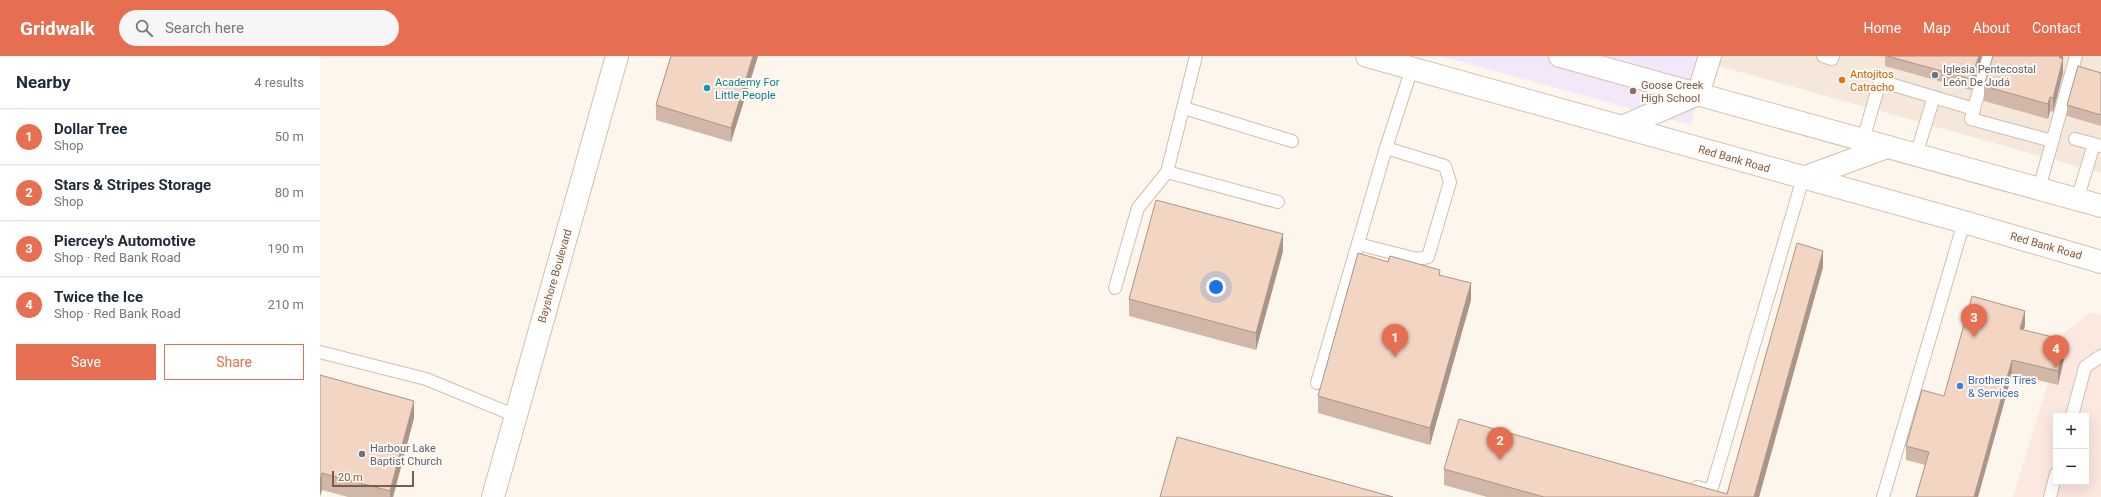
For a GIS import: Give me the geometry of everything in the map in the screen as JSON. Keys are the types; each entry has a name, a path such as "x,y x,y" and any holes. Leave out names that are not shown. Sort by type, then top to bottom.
{"main road":[{"name":"Bayshore Boulevard","path":"493,497 617,56"},
{"name":"Red Bank Road","path":"1367,56 1964,222 2101,262"},
{"path":"1560,56 2101,206"},
{"path":"1622,127 1698,94 1710,56"},
{"path":"1803,178 1887,147"}],"lane":[{"path":"1115,288 1138,208 1167,172 1196,56"},
{"path":"1823,56 1832,59 1833,56"},
{"path":"1989,56 1971,118 2052,141"},
{"path":"2039,189 2076,56"},
{"path":"1317,383 1386,148 1412,68"},
{"path":"1863,140 1880,81 1974,108"},
{"path":"1916,155 1934,97"},
{"path":"1184,108 1292,141"},
{"path":"2075,139 2097,145 2077,200"},
{"path":"1358,244 1417,259 1428,257 1450,182 1445,166 1386,148"},
{"path":"1167,172 1278,202"},
{"path":"1688,485 1711,491 1803,178"},
{"path":"1883,497 1964,222"},
{"path":"320,352 426,379 516,416"},
{"path":"2073,413 2085,367 2101,356"},
{"path":"2050,497 2053,485"}],"shaded area":[{"name":"Goose Creek High School","path":"1440,56 1709,56 1691,125"},
{"path":"1710,56 2101,56 2101,173 1708,63"},
{"path":"2090,312 2101,315 2101,497 2013,497 2063,334"}],"building":[{"name":"Academy For Little People","path":"671,56 753,56 731,128 656,105"},
{"path":"1887,56 1979,56 1971,79"},
{"path":"1993,56 2060,56 2060,58 2063,59 2053,98 2050,97 2048,104 1984,86"},
{"path":"2078,66 2101,73 2101,115 2067,105"},
{"path":"1156,200 1283,234 1256,333 1129,299"},
{"path":"1797,243 1823,251 1754,497 1544,497 1444,469 1459,419 1727,494"},
{"path":"1358,253 1388,262 1390,256 1440,270 1439,275 1471,283 1430,428 1318,396"},
{"path":"1972,296 2025,311 2020,329 2065,340 2058,371 2012,360 1974,497 1916,497 1929,452 1906,446 1922,390 1944,396"},
{"name":"Harbour Lake Baptist Church","path":"320,375 414,401 390,491 322,473 320,481"},
{"path":"1177,437 1393,497 1160,497"}],"place":[{"name":"Iglesia Pentecostal León De Judá","path":"1935,75"},
{"name":"Antojitos Catracho","path":"1842,80"},
{"name":"Academy For Little People","path":"707,88"},
{"name":"Goose Creek High School","path":"1633,91"},
{"name":"Piercey's Automotive","path":"1974,337"},
{"name":"Dollar Tree","path":"1395,357"},
{"name":"Twice the Ice","path":"2056,368"},
{"name":"Brothers Tires & Services","path":"1960,386"},
{"name":"Harbour Lake Baptist Church","path":"362,454"},
{"name":"Stars & Stripes Storage","path":"1500,460"}]}
